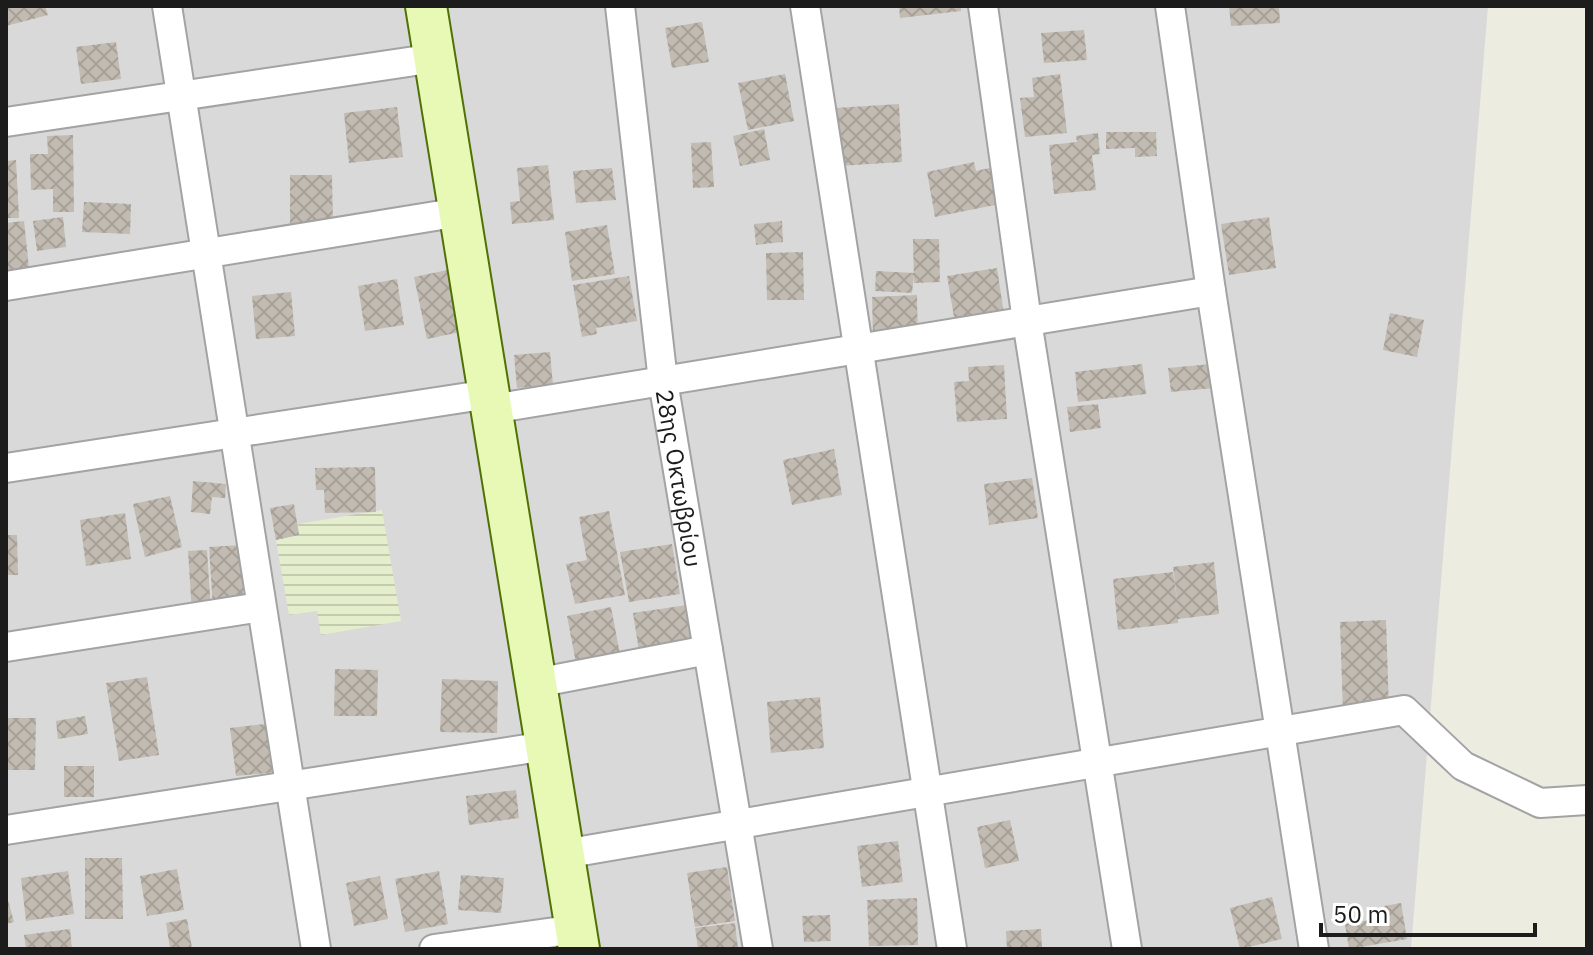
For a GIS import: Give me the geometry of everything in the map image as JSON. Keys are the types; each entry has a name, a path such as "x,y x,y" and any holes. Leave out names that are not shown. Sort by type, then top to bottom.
{"street":[{"path":"167,6 316,949"},
{"path":"426,6 577,939 434,949"},
{"name":"28ης Οκτωβρίου","path":"620,6 663,381 758,949"},
{"path":"805,6 952,949"},
{"path":"983,6 1027,321 1127,949"},
{"path":"1170,6 1211,291 1314,949"},
{"path":"6,122 435,58"},
{"path":"6,286 460,212"},
{"path":"6,468 233,433 663,381 1211,291"},
{"path":"6,647 261,607"},
{"path":"536,683 708,650"},
{"path":"564,854 1404,710 1463,766 1540,803 1587,800"},
{"path":"6,830 546,746"}],"shaded area":[{"path":"6,6 1488,6 1411,949 6,949"}],"green space":[{"path":"382,510 401,621 321,635 317,611 289,615 276,540 299,535 298,524"}],"building":[{"path":"6,6 45,6 48,15 6,26"},
{"path":"899,6 961,6 961,11 900,18"},
{"path":"1229,6 1279,6 1280,23 1231,26"},
{"path":"702,22 709,62 672,68 665,28"},
{"path":"1084,30 1087,60 1044,63 1041,33"},
{"path":"116,42 121,79 81,84 76,47"},
{"path":"785,74 794,121 748,130 738,83"},
{"path":"1060,74 1067,133 1025,137 1020,98 1034,97 1032,78"},
{"path":"899,104 902,162 839,166 835,108"},
{"path":"397,107 403,157 349,163 344,113"},
{"path":"764,129 770,160 740,166 733,136"},
{"path":"1106,132 1156,132 1157,156 1135,157 1135,148 1106,149"},
{"path":"1098,133 1100,154 1092,155 1096,190 1054,194 1049,145 1077,142 1076,136"},
{"path":"73,135 74,212 53,212 53,189 31,190 30,154 48,154 47,136"},
{"path":"711,142 714,187 693,188 691,143"},
{"path":"16,160 19,218 6,218 6,161"},
{"path":"974,162 976,171 998,166 1005,203 935,217 927,172"},
{"path":"548,165 554,220 512,224 510,202 520,201 517,168"},
{"path":"612,168 616,200 576,203 573,171"},
{"path":"290,175 332,175 333,224 290,225"},
{"path":"84,202 131,204 130,234 82,232"},
{"path":"63,217 66,247 37,251 33,221"},
{"path":"1269,217 1276,268 1229,275 1221,224"},
{"path":"24,221 30,277 8,279 6,223"},
{"path":"782,221 783,242 756,245 754,224"},
{"path":"607,225 615,274 572,281 565,232"},
{"path":"913,239 939,239 940,282 914,283"},
{"path":"803,252 804,300 767,300 766,253"},
{"path":"457,268 470,330 427,339 414,277"},
{"path":"997,268 1005,321 956,329 947,276"},
{"path":"876,271 914,273 912,293 875,291"},
{"path":"629,276 637,321 596,328 597,334 582,337 573,285"},
{"path":"397,279 404,325 365,331 358,286"},
{"path":"291,292 295,336 256,339 252,296"},
{"path":"917,295 918,347 873,338 872,297"},
{"path":"1390,313 1424,320 1417,357 1383,350"},
{"path":"550,352 553,385 517,388 514,355"},
{"path":"1142,364 1146,394 1078,402 1075,372"},
{"path":"1212,364 1214,388 1171,392 1168,368"},
{"path":"1004,365 1007,419 957,422 954,382 969,381 968,367"},
{"path":"1098,404 1101,428 1070,432 1067,407"},
{"path":"834,449 842,495 792,505 783,460"},
{"path":"375,467 376,512 325,513 324,490 316,490 315,468"},
{"path":"1032,478 1038,518 989,525 984,484"},
{"path":"193,481 226,484 225,498 212,497 210,514 191,512"},
{"path":"170,496 182,547 145,557 133,504"},
{"path":"294,504 299,535 276,540 270,508"},
{"path":"609,511 625,595 575,604 566,564 587,560 579,517"},
{"path":"125,513 131,559 86,566 80,520"},
{"path":"6,535 17,535 18,575 6,575"},
{"path":"672,544 680,594 629,602 620,552"},
{"path":"241,545 244,606 213,608 209,547"},
{"path":"207,550 211,612 192,613 188,551"},
{"path":"1214,562 1219,614 1178,619 1178,623 1118,630 1113,579 1173,572 1178,606 1173,567"},
{"path":"687,605 692,643 639,651 633,613"},
{"path":"611,607 620,654 576,663 567,616"},
{"path":"1386,620 1389,710 1343,712 1340,622"},
{"path":"335,669 378,670 377,716 334,716"},
{"path":"147,677 159,755 119,761 106,683"},
{"path":"442,679 498,681 497,733 440,732"},
{"path":"820,697 824,748 771,753 767,702"},
{"path":"85,716 88,734 58,739 56,721"},
{"path":"8,718 36,718 35,770 8,770"},
{"path":"272,723 277,772 236,776 230,728"},
{"path":"64,766 94,766 94,797 64,797"},
{"path":"516,790 519,818 469,825 466,796"},
{"path":"1010,820 1019,861 985,868 977,827"},
{"path":"898,841 903,882 862,887 857,846"},
{"path":"85,858 122,858 123,919 85,919"},
{"path":"727,867 735,921 695,927 687,873"},
{"path":"177,869 184,910 147,916 140,876"},
{"path":"68,871 74,914 26,921 21,878"},
{"path":"439,871 448,924 405,932 395,879"},
{"path":"461,875 504,878 501,913 458,910"},
{"path":"380,876 388,919 354,926 346,883"},
{"path":"6,893 14,922 6,924"},
{"path":"1272,897 1282,939 1240,949 1230,908"},
{"path":"917,898 918,945 869,946 867,900"},
{"path":"1401,903 1407,939 1349,949 1345,924 1386,917 1384,906"},
{"path":"830,915 831,941 804,942 802,916"},
{"path":"187,919 192,948 170,949 166,923"},
{"path":"735,923 738,949 698,949 695,928"},
{"path":"70,929 72,949 26,949 24,935"},
{"path":"1041,929 1042,949 1007,949 1006,931"}]}
